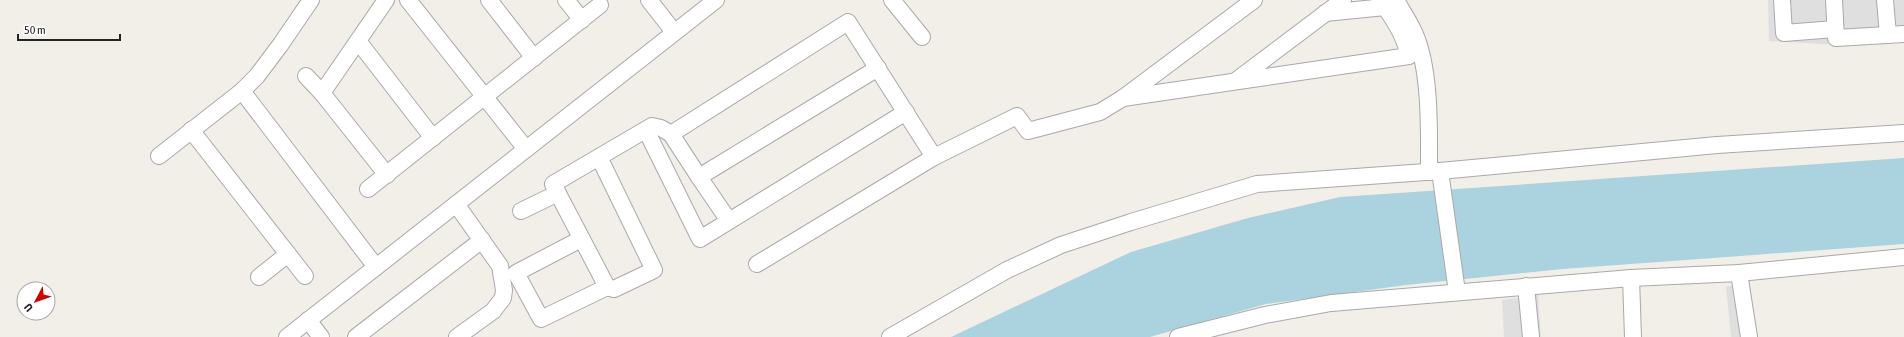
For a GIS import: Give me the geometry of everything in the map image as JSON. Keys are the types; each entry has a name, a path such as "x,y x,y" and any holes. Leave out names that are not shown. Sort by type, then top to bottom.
{"street":[{"path":"159,156 242,91 257,76 311,0"},
{"path":"322,93 386,0"},
{"path":"408,0 526,149"},
{"path":"489,0 534,58"},
{"path":"566,0 582,20"},
{"path":"649,0 674,32"},
{"path":"287,337 716,0"},
{"path":"892,0 922,38"},
{"path":"757,264 934,157 1017,116 1028,131 1100,112 1123,98 1254,0"},
{"path":"1235,82 1343,0"},
{"path":"1782,0 1784,34 1836,29"},
{"path":"1834,0 1836,38 1904,34"},
{"path":"1885,0 1888,35"},
{"path":"1123,98 1409,56 1406,43 1387,2"},
{"path":"1325,13 1387,2"},
{"path":"1387,2 1415,33 1422,60 1435,171 1457,292"},
{"path":"368,190 600,5"},
{"path":"671,134 848,22 934,157"},
{"path":"358,42 433,138"},
{"path":"699,177 878,68"},
{"path":"306,76 322,93 387,174"},
{"path":"242,91 376,267"},
{"path":"646,130 700,239 906,112"},
{"path":"606,287 553,184 652,126 661,128 671,134 729,221"},
{"path":"191,130 305,276"},
{"path":"890,337 1007,270 1061,245 1257,184 1435,171 1717,146 1904,133"},
{"path":"581,238 516,273 541,319 606,287 614,289 654,270 599,157"},
{"path":"521,211 558,193"},
{"path":"456,204 500,266 504,290 503,298 493,311 457,337"},
{"path":"356,337 482,240"},
{"path":"259,277 288,254"},
{"path":"1178,337 1265,315 1331,304 1631,278 1739,273 1904,257"},
{"path":"1739,273 1749,337"},
{"path":"1631,278 1633,337"},
{"path":"1526,286 1531,337"},
{"path":"308,320 321,337"}],"shaded area":[{"path":"1768,0 1904,0 1904,41 1839,45 1769,41"},
{"path":"1726,286 1750,286 1757,337 1731,337"},
{"path":"1538,295 1541,337 1504,337 1502,300"}],"water":[{"path":"1904,158 1904,244 1563,269 1406,285 1266,304 1150,337 951,337 1131,252 1248,218 1340,197"}]}
